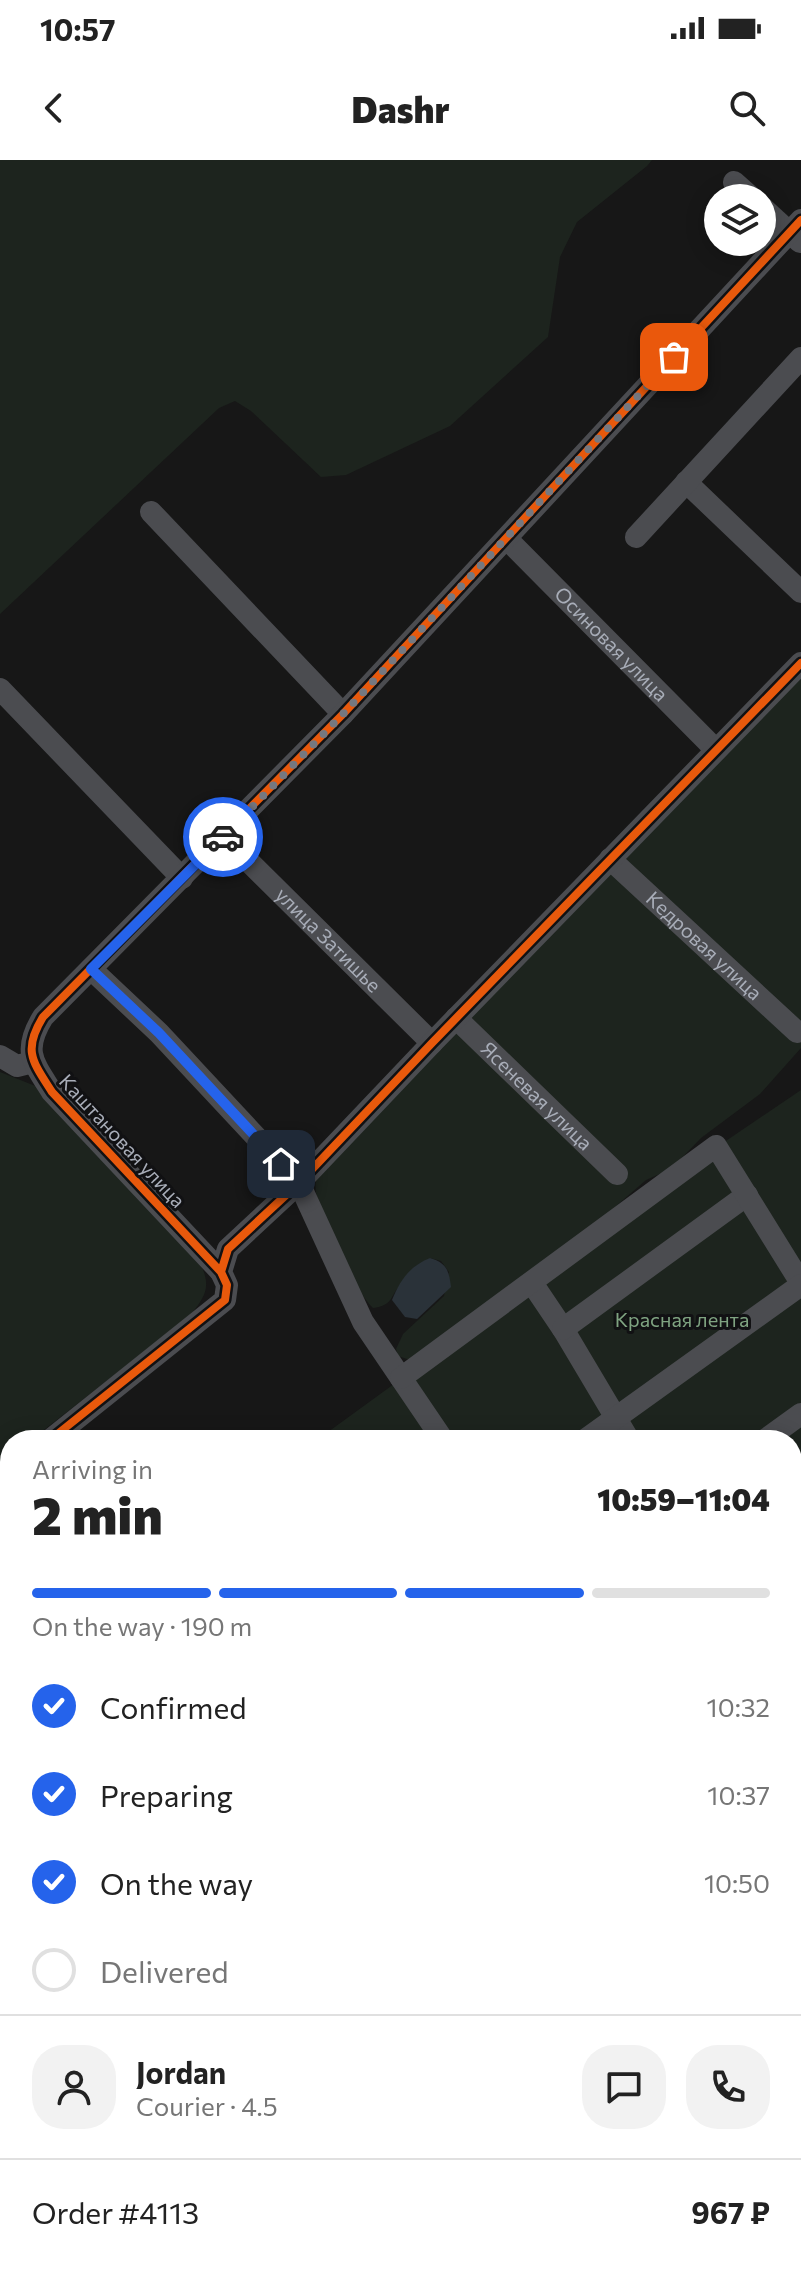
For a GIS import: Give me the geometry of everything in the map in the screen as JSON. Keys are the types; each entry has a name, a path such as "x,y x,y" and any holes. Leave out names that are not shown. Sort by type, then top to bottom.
{"street":[{"path":"0,1056 17,1066 33,1062 30,1049 32,1034 43,1017 343,714 797,232 776,217"},
{"path":"636,537 801,358"},
{"path":"686,482 801,592"},
{"path":"151,512 343,714"},
{"name":"Осиновая улица","path":"507,539 716,750"},
{"path":"62,1430 225,1300 227,1285 221,1272 228,1249 299,1183 801,663"},
{"path":"0,689 182,878"},
{"name":"улица Затишье","path":"223,836 432,1043"},
{"name":"Кедровая улица","path":"610,859 797,1032"},
{"path":"91,969 159,1033 299,1183 363,1322 436,1430"},
{"name":"Ясеневая улица","path":"456,1018 617,1174"},
{"name":"Каштановая улица","path":"33,1062 52,1092 221,1272"},
{"path":"401,1378 716,1146 801,1284 600,1430"},
{"path":"563,1329 747,1195"},
{"path":"532,1283 623,1430"},
{"path":"779,1430 801,1414"}],"green space":[{"path":"0,160 652,160 577,222 560,257 548,337 450,426 346,475 321,477 251,411 235,401 219,408 0,614"},
{"path":"801,673 801,1048 760,1094 701,1138 671,1169 646,1180 600,1220 410,1360 398,1356 396,1349 403,1334 444,1296 449,1272 441,1261 430,1258 401,1284 388,1303 373,1308 348,1271 332,1237 316,1193 316,1174"},
{"path":"0,1072 38,1087 201,1265 206,1287 203,1298 190,1316 44,1430 0,1430"},
{"name":"Красная лента","path":"801,1090 801,1430 435,1430 402,1379 717,1147"},
{"path":"394,1384 424,1430 331,1430"}],"shaded area":[{"path":"430,1258 446,1268 451,1287 417,1319 405,1317 392,1300 406,1274"}],"cycle path":[{"path":"221,1272 52,1092 32,1056 33,1039 43,1017 343,714 801,220"},
{"path":"62,1430 225,1300 227,1285 221,1272 228,1249 299,1183 801,663"}],"way so far":[{"path":"223,837 343,714 674,357"}],"route":[{"path":"223,837 91,969 159,1033 281,1164"}]}
